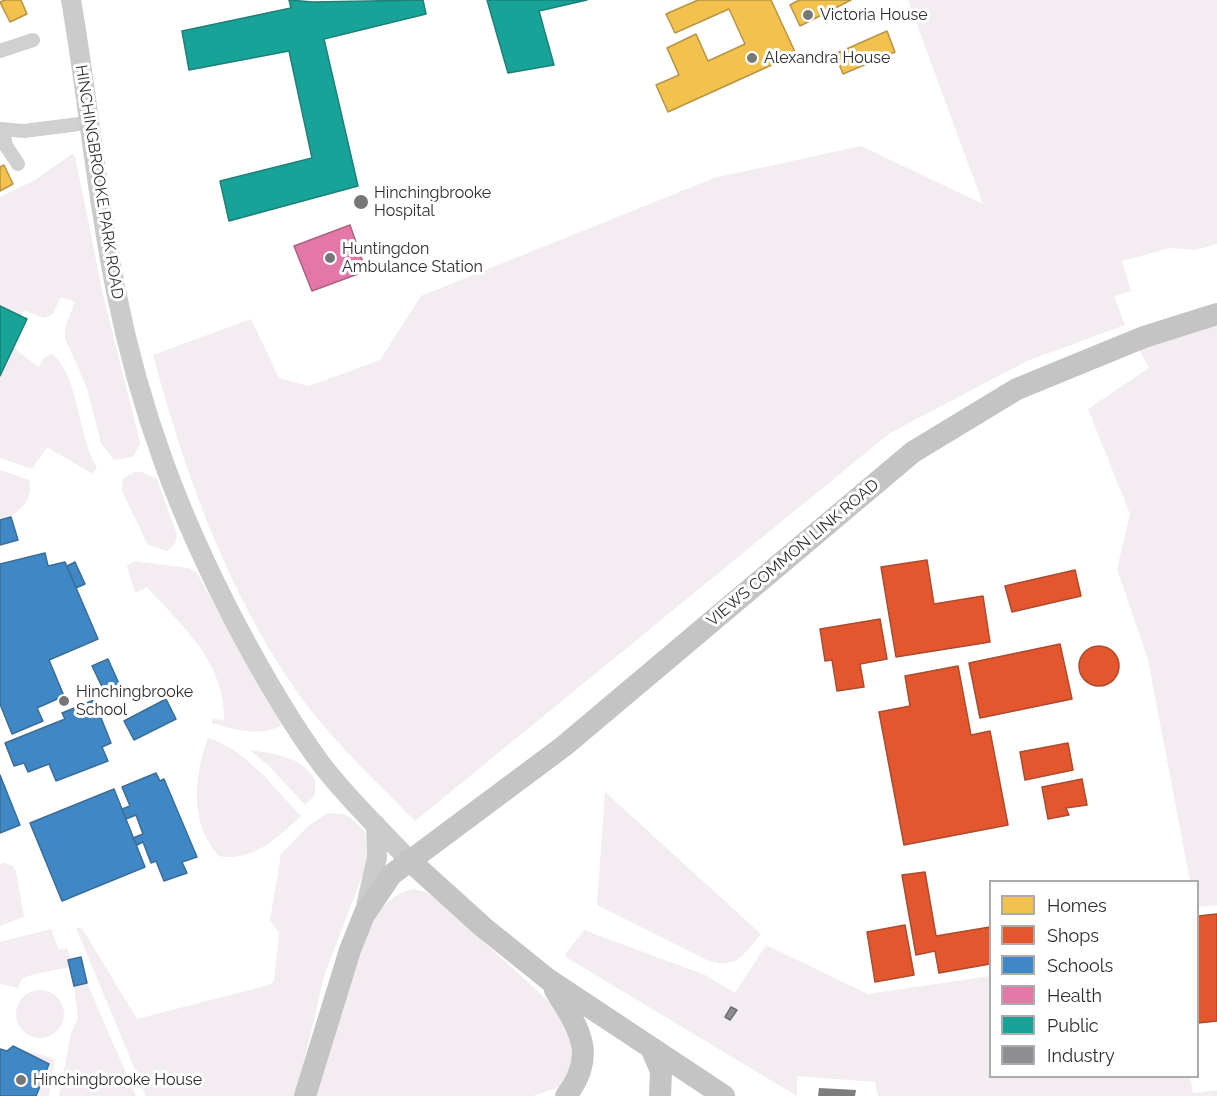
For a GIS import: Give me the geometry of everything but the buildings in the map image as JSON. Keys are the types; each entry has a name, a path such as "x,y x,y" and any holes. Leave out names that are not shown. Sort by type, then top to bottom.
{"main road":[{"name":"VIEWS COMMON LINK ROAD","path":"409,860 564,746 913,452 1017,389 1144,337 1217,314"},
{"path":"305,1096 350,950 364,915 390,875 409,860"},
{"name":"HINCHINGBROOKE PARK ROAD","path":"409,860 483,927 549,981"},
{"path":"549,981 724,1096"},
{"path":"549,981 573,1020 584,1045 580,1073 566,1096"},
{"path":"652,1050 661,1071 660,1096"}],"street":[{"name":"HINCHINGBROOKE PARK ROAD","path":"71,0 87,123 114,282 136,378 161,460 184,520 214,583 267,682 323,765 409,860"},
{"path":"0,51 33,40"},
{"path":"18,164 6,146 1,129 24,131 87,123"},
{"path":"364,915 377,857 376,825"}],"shaded area":[{"path":"908,0 1217,0 1217,244 1195,250 1170,248 1122,261 1131,291 1114,296 1125,325 1027,361 890,433 415,821 352,758 322,724 270,651 228,570 193,485 153,355 251,319 279,378 309,386 380,360 421,296 714,178 861,146 983,204"},
{"path":"72,154 75,156 103,295 139,438 140,444 133,457 114,460 101,443 87,388 65,338 65,327 75,302 61,297 52,315 43,318 24,310 21,316 0,306 0,197 35,180"},
{"path":"1217,323 1217,905 1199,907 1199,880 1190,880 1148,660 1117,569 1130,514 1088,409 1149,368 1137,346"},
{"path":"13,348 39,367 44,358 51,354 60,362 67,374 86,440 97,467 94,472 91,473 47,447 32,469 0,458 0,376"},
{"path":"0,470 29,480 30,487 24,506 0,520"},
{"path":"134,472 142,472 157,479 177,535 175,543 167,551 148,545 122,491 123,479"},
{"path":"134,561 188,568 197,573 282,725 256,732 212,723 212,719 224,720 222,699 210,663 187,631 147,587 135,593 127,566"},
{"path":"208,738 235,751 259,771 301,816 273,840 254,852 231,857 219,856 203,830 197,800 197,784"},
{"path":"249,750 286,757 302,765 315,780 315,795 305,805 269,766"},
{"path":"605,792 761,934 738,959 726,963 707,960 597,905"},
{"path":"328,813 343,814 351,818 365,832 367,854 363,874 324,976 296,1096 146,1096 76,928 82,928 137,1019 269,985 274,981 279,933 270,920 281,854 308,826"},
{"path":"0,864 13,866 16,871 24,917 0,926"},
{"path":"413,889 426,892 438,900 557,1009 570,1036 572,1063 562,1086 533,1096 312,1096 366,931 391,900"},
{"path":"51,929 59,950 67,948 71,959 68,960 69,967 28,976 22,979 18,988 0,984 0,942"},
{"path":"584,930 705,975 735,993 766,945 868,994 989,976 989,1078 1190,1078 1193,1093 1217,1090 1217,1096 878,1096 875,1082 797,1076 797,1096 564,956"},
{"path":"87,983 136,1096 59,1096 71,1033 78,1018 74,986"},
{"path":"40,990 57,997 64,1014 57,1031 40,1038 23,1031 16,1014 23,997"},
{"path":"20,1049 55,1059 49,1096 36,1096 49,1064 21,1053"}],"place":[{"name":"Victoria House","path":"808,15"},
{"name":"Alexandra House","path":"752,58"},
{"name":"Hinchingbrooke Hospital","path":"361,202"},
{"name":"Huntingdon Ambulance Station","path":"330,258"},
{"name":"Hinchingbrooke School","path":"64,701"},
{"name":"Hinchingbrooke House","path":"21,1080"}]}
